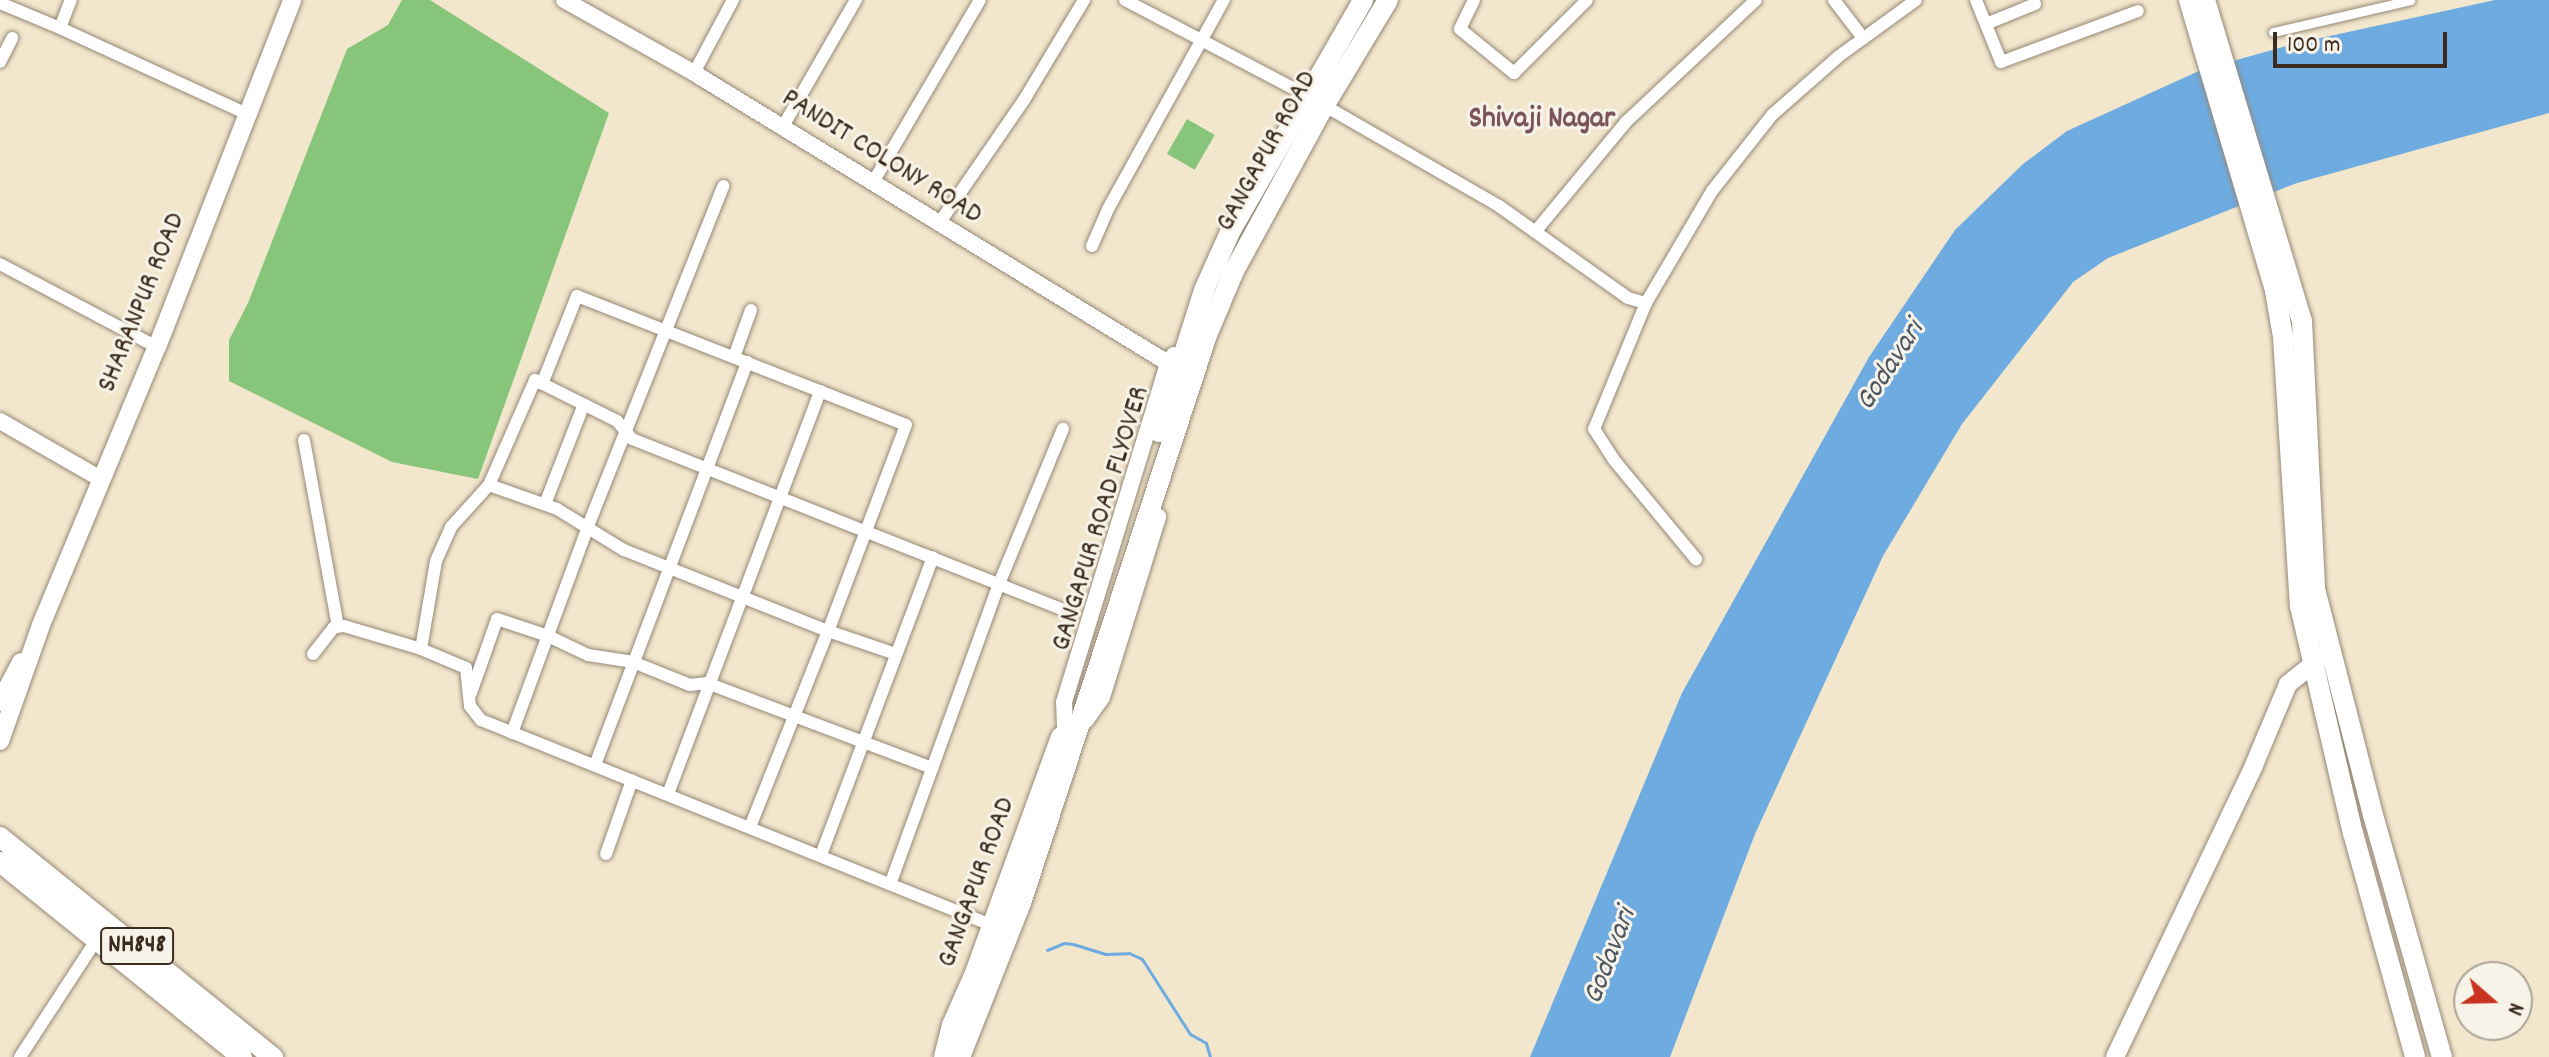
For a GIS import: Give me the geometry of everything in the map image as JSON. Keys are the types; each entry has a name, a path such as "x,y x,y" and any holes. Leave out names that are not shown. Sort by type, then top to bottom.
{"main road":[{"name":"SHARANPUR ROAD","path":"0,741 41,625 157,347 292,0"},
{"name":"GANGAPUR ROAD","path":"1200,331 1231,230 1363,0"},
{"name":"GANGAPUR ROAD","path":"1200,331 1324,106 1388,0"},
{"path":"2189,0 2207,34 2292,283 2302,321 2313,571 2322,656 2353,833 2415,1057"},
{"path":"2205,0 2207,34 2283,337 2298,585 2442,1057"},
{"name":"GANGAPUR ROAD FLYOVER","path":"1070,731 1183,359 1200,331"},
{"name":"SHARANPUR ROAD","path":"0,702 41,625"},
{"path":"2115,1057 2254,765 2288,684 2322,656"},
{"name":"GANGAPUR ROAD","path":"960,1057 1070,731"},
{"name":"NH848","path":"1,837 273,1057"},
{"name":"NH848","path":"1,864 242,1057"},
{"name":"GANGAPUR ROAD","path":"944,1057 952,1025 1002,929"}],"street":[{"path":"60,28 71,0"},
{"name":"PANDIT COLONY ROAD","path":"564,0 694,73 938,225 1183,359"},
{"path":"694,73 733,0"},
{"path":"782,128 856,0"},
{"path":"872,184 980,0"},
{"path":"938,225 1024,100 1084,0"},
{"path":"1125,0 1306,95 1508,213 1628,298 1646,303"},
{"path":"1092,246 1108,209 1198,40 1224,0"},
{"path":"1474,0 1460,29 1514,73 1587,0"},
{"path":"1535,232 1626,122 1756,0"},
{"path":"1834,0 1863,38"},
{"path":"1696,559 1614,460 1594,429 1646,303 1712,191 1772,115 1863,38 1916,0"},
{"path":"1976,0 2001,62 2138,11"},
{"path":"2273,32 2410,0"},
{"path":"0,3 249,115"},
{"path":"1986,24 2035,4"},
{"path":"0,62 12,38"},
{"path":"512,733 625,430 723,186"},
{"path":"1500,227 1508,213"},
{"path":"0,264 157,347"},
{"path":"542,384 577,296 906,425 750,827"},
{"path":"595,765 706,467 740,360 751,310"},
{"path":"1070,731 1064,702 1183,359 1200,331"},
{"path":"1070,731 1102,697 1207,365 1200,331"},
{"path":"421,649 436,561 451,527 489,485 535,380 617,421 632,439 1069,612"},
{"path":"668,794 777,496 820,391"},
{"path":"545,504 584,404"},
{"path":"0,421 101,479"},
{"path":"891,882 999,584 1063,429"},
{"path":"304,440 338,627"},
{"path":"489,485 545,504 588,526 624,550 828,631 896,654"},
{"path":"821,855 933,557"},
{"path":"469,699 497,619 548,636 588,655 633,662 690,685 707,683 932,768"},
{"path":"313,654 334,627 358,629 421,649 466,668 469,699 481,720 1002,929"},
{"path":"606,854 632,780"},
{"path":"20,1057 95,942"}],"green space":[{"path":"402,0 430,0 609,113 478,479 392,462 229,381 229,340 248,303 347,49 388,25"},
{"path":"1187,119 1215,135 1195,170 1167,154"}],"water":[{"name":"Godavari","path":"2495,0 2549,0 2549,113 2297,183 2108,258 2073,282 1962,424 1883,556 1755,834 1670,1057 1530,1057 1682,693 1869,357 1955,230 2023,164 2067,131 2201,70 2293,44"}],"waterway":[{"path":"1047,950 1064,943 1105,954 1129,953 1142,959 1190,1034 1206,1043 1210,1057"}],"district":[{"name":"Shivaji Nagar","path":"1542,121"}]}
